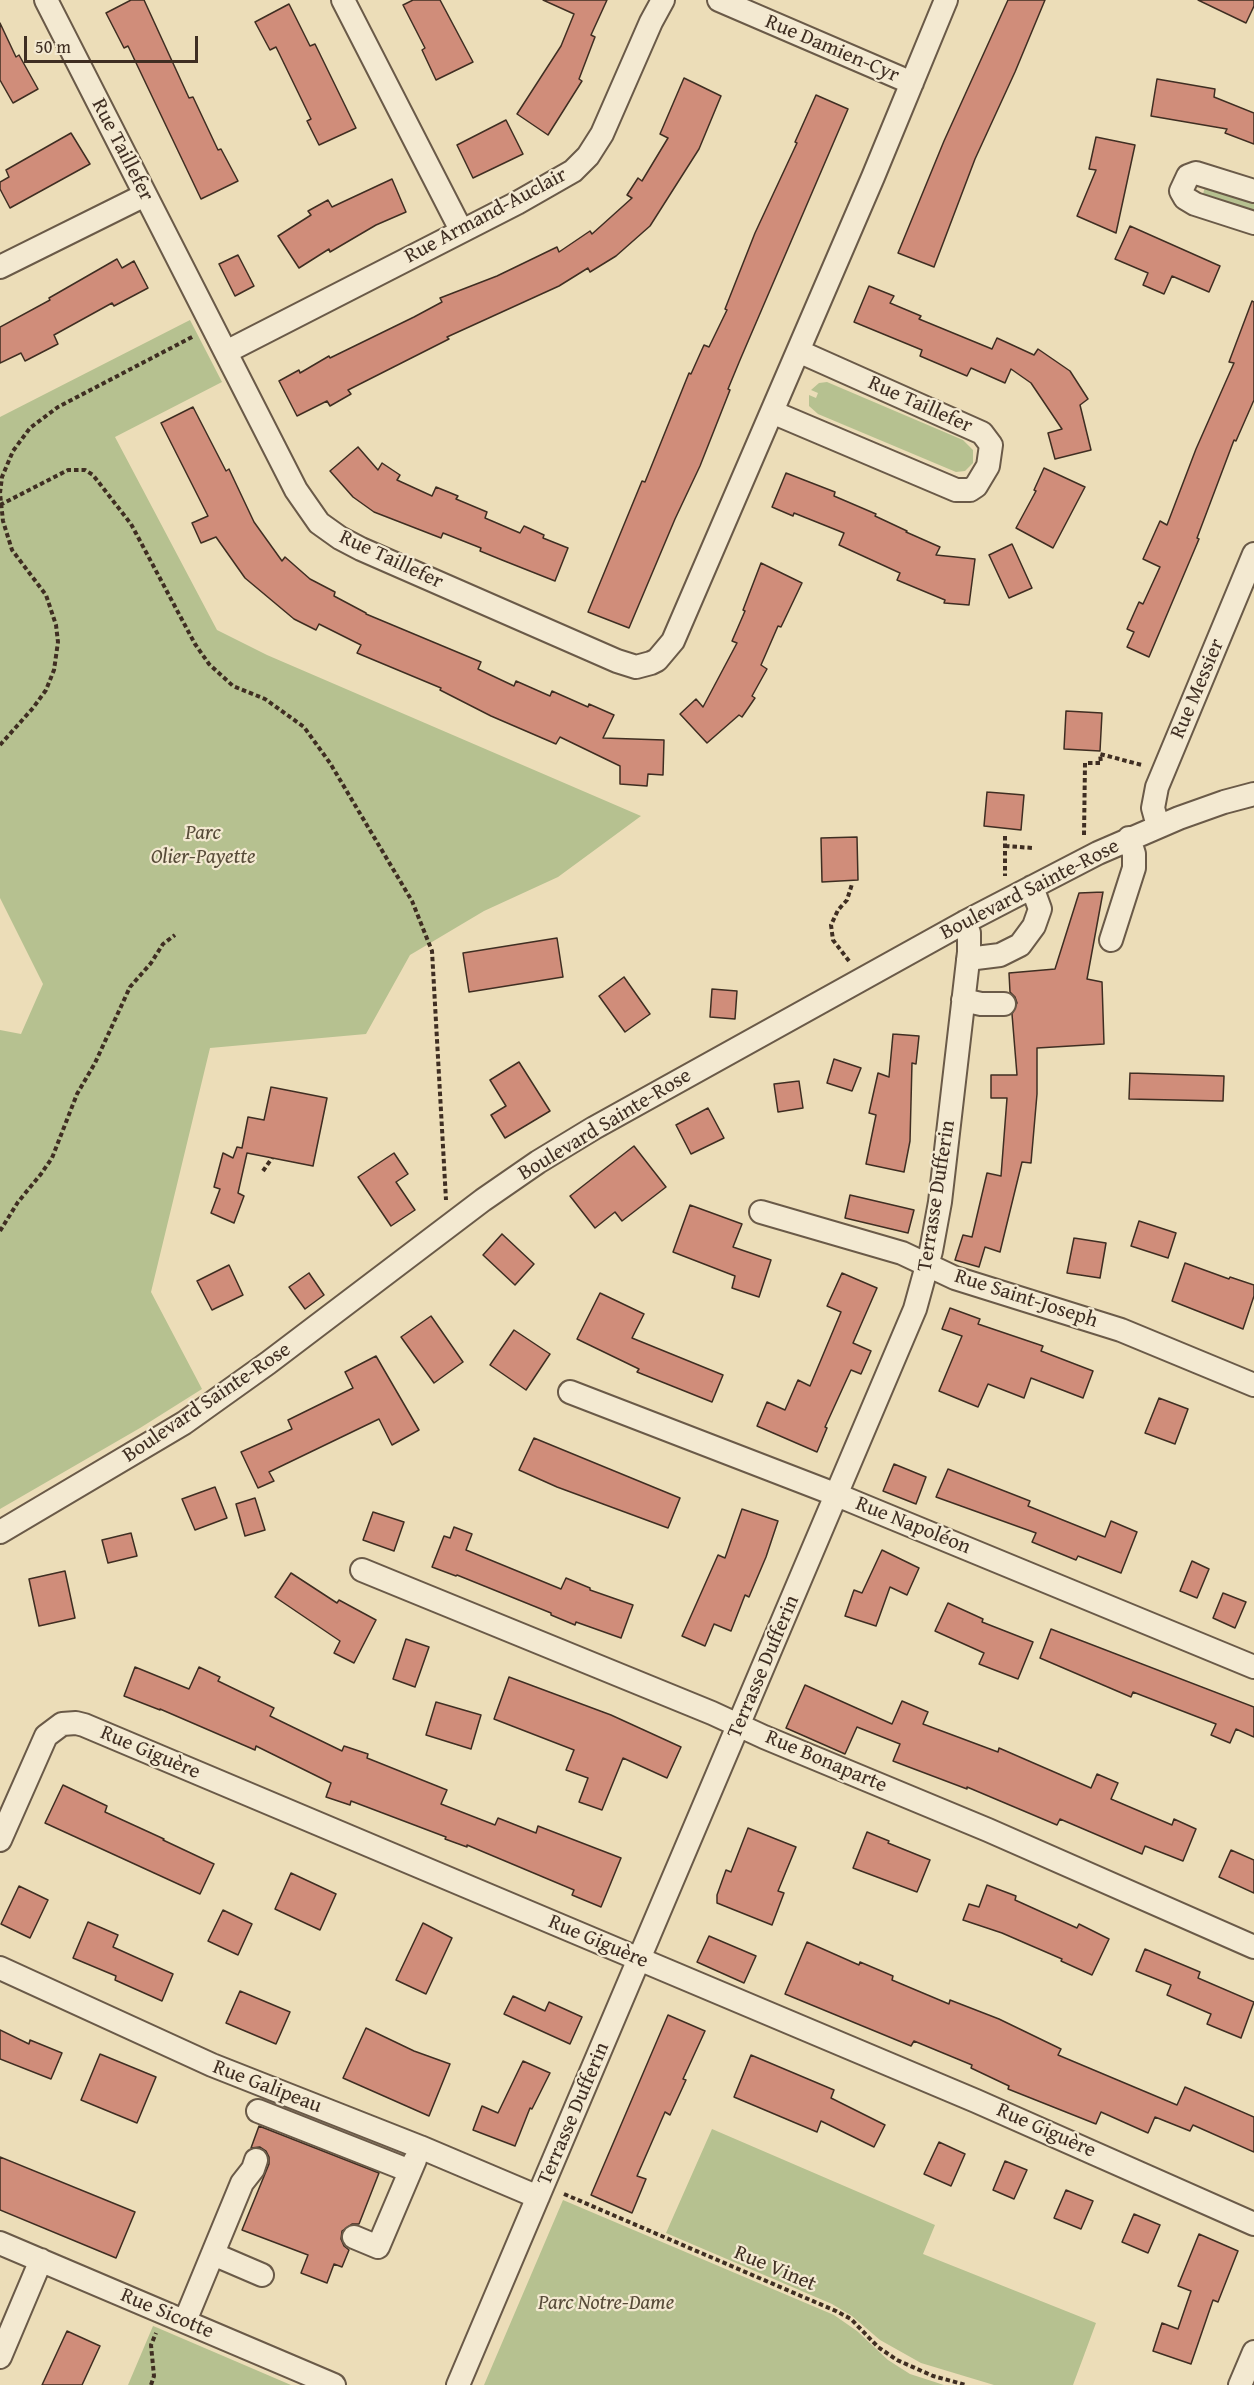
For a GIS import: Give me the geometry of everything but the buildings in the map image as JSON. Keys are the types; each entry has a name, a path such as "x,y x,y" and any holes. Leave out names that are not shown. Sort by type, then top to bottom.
{"street":[{"name":"Rue Taillefer","path":"46,0 296,490 310,512 329,532 382,558 617,661 636,666 657,660 673,641 946,0"},
{"path":"343,0 461,230"},
{"name":"Rue Armand-Auclair","path":"226,352 573,171 588,156 612,116 651,22 663,0"},
{"name":"Rue Damien-Cyr","path":"719,0 912,83"},
{"path":"1254,191 1196,173 1188,176 1181,191 1185,198 1195,204 1254,223"},
{"path":"0,267 146,195"},
{"name":"Rue Taillefer","path":"772,412 956,490 970,490 976,486 988,466 991,458 991,445 982,433 798,351"},
{"name":"Rue Messier","path":"1158,826 1153,808 1157,787 1254,554"},
{"name":"Boulevard Sainte-Rose","path":"0,1532 167,1434 217,1401 483,1200 538,1162 655,1093 965,922 1129,838 1224,802 1254,794"},
{"path":"1111,940 1133,876 1135,860 1129,838"},
{"path":"968,959 1000,955 1020,945 1034,926 1040,909 1032,887"},
{"name":"Terrasse Dufferin","path":"458,2385 915,1309 928,1266 940,1202 968,959 969,933 965,922"},
{"path":"963,1000 981,1004 1004,1004"},
{"name":"Rue Saint-Joseph","path":"761,1212 902,1253 955,1278 1121,1330 1254,1385"},
{"name":"Rue Napoléon","path":"570,1392 837,1495 1254,1667"},
{"name":"Rue Bonaparte","path":"362,1570 988,1830 1254,1947"},
{"name":"Rue Giguère","path":"0,1840 46,1736 62,1724 76,1723 986,2105 1254,2224"},
{"name":"Rue Galipeau","path":"0,1968 202,2061 356,2121 538,2197"},
{"path":"258,2111 344,2152 410,2171"},
{"path":"344,2152 356,2121"},
{"path":"354,2237 378,2247 420,2147"},
{"path":"185,2321 242,2183 253,2169 256,2160"},
{"name":"Rue Sicotte","path":"0,2243 334,2385"},
{"path":"213,2254 262,2275"},
{"path":"0,2357 41,2260"},
{"path":"1240,2385 1254,2352"}],"path":[{"path":"0,745 46,690 54,670 58,642 56,625 46,595 12,550 1,519 2,477 13,451 38,420 58,407 198,335"},
{"path":"0,509 68,470 85,470 93,475 131,524 190,636 209,664 233,686 265,699 303,727 330,763 412,901 432,951 444,1193 448,1207"},
{"path":"1084,842 1085,763 1101,763 1100,754 1142,765"},
{"path":"1005,836 1006,883"},
{"path":"1005,846 1033,848"},
{"path":"851,965 833,940 831,925 838,910 847,900 852,884"},
{"path":"0,1231 18,1202 42,1174 52,1158 77,1094 95,1063 126,993 164,944 175,935"},
{"path":"436,1008 444,1008"},
{"path":"264,1171 272,1158"},
{"name":"Rue Vinet","path":"562,2193 836,2311 851,2319 878,2347 897,2360 933,2376 966,2385"},
{"path":"151,2385 154,2376 151,2346 158,2328"}],"green space":[{"path":"1205,187 1254,202 1254,210 1203,194"},
{"name":"Parc Olier-Payette","path":"190,320 222,382 115,437 217,630 267,655 641,816 558,877 484,911 410,955 366,1034 210,1048 151,1292 202,1389 140,1428 0,1509 0,1030 21,1034 43,984 0,898 0,417"},
{"path":"827,382 963,440 973,450 973,463 965,471 956,472 818,414 809,406 809,395 816,398 818,393 811,390 819,383"},
{"path":"712,2129 935,2225 923,2254 1096,2323 1073,2385 994,2385 921,2363 880,2340 852,2316 832,2304 666,2233"},
{"name":"Parc Notre-Dame","path":"563,2200 834,2315 857,2331 888,2360 910,2374 944,2385 484,2385"},
{"path":"153,2326 158,2328 291,2385 128,2385"}]}
